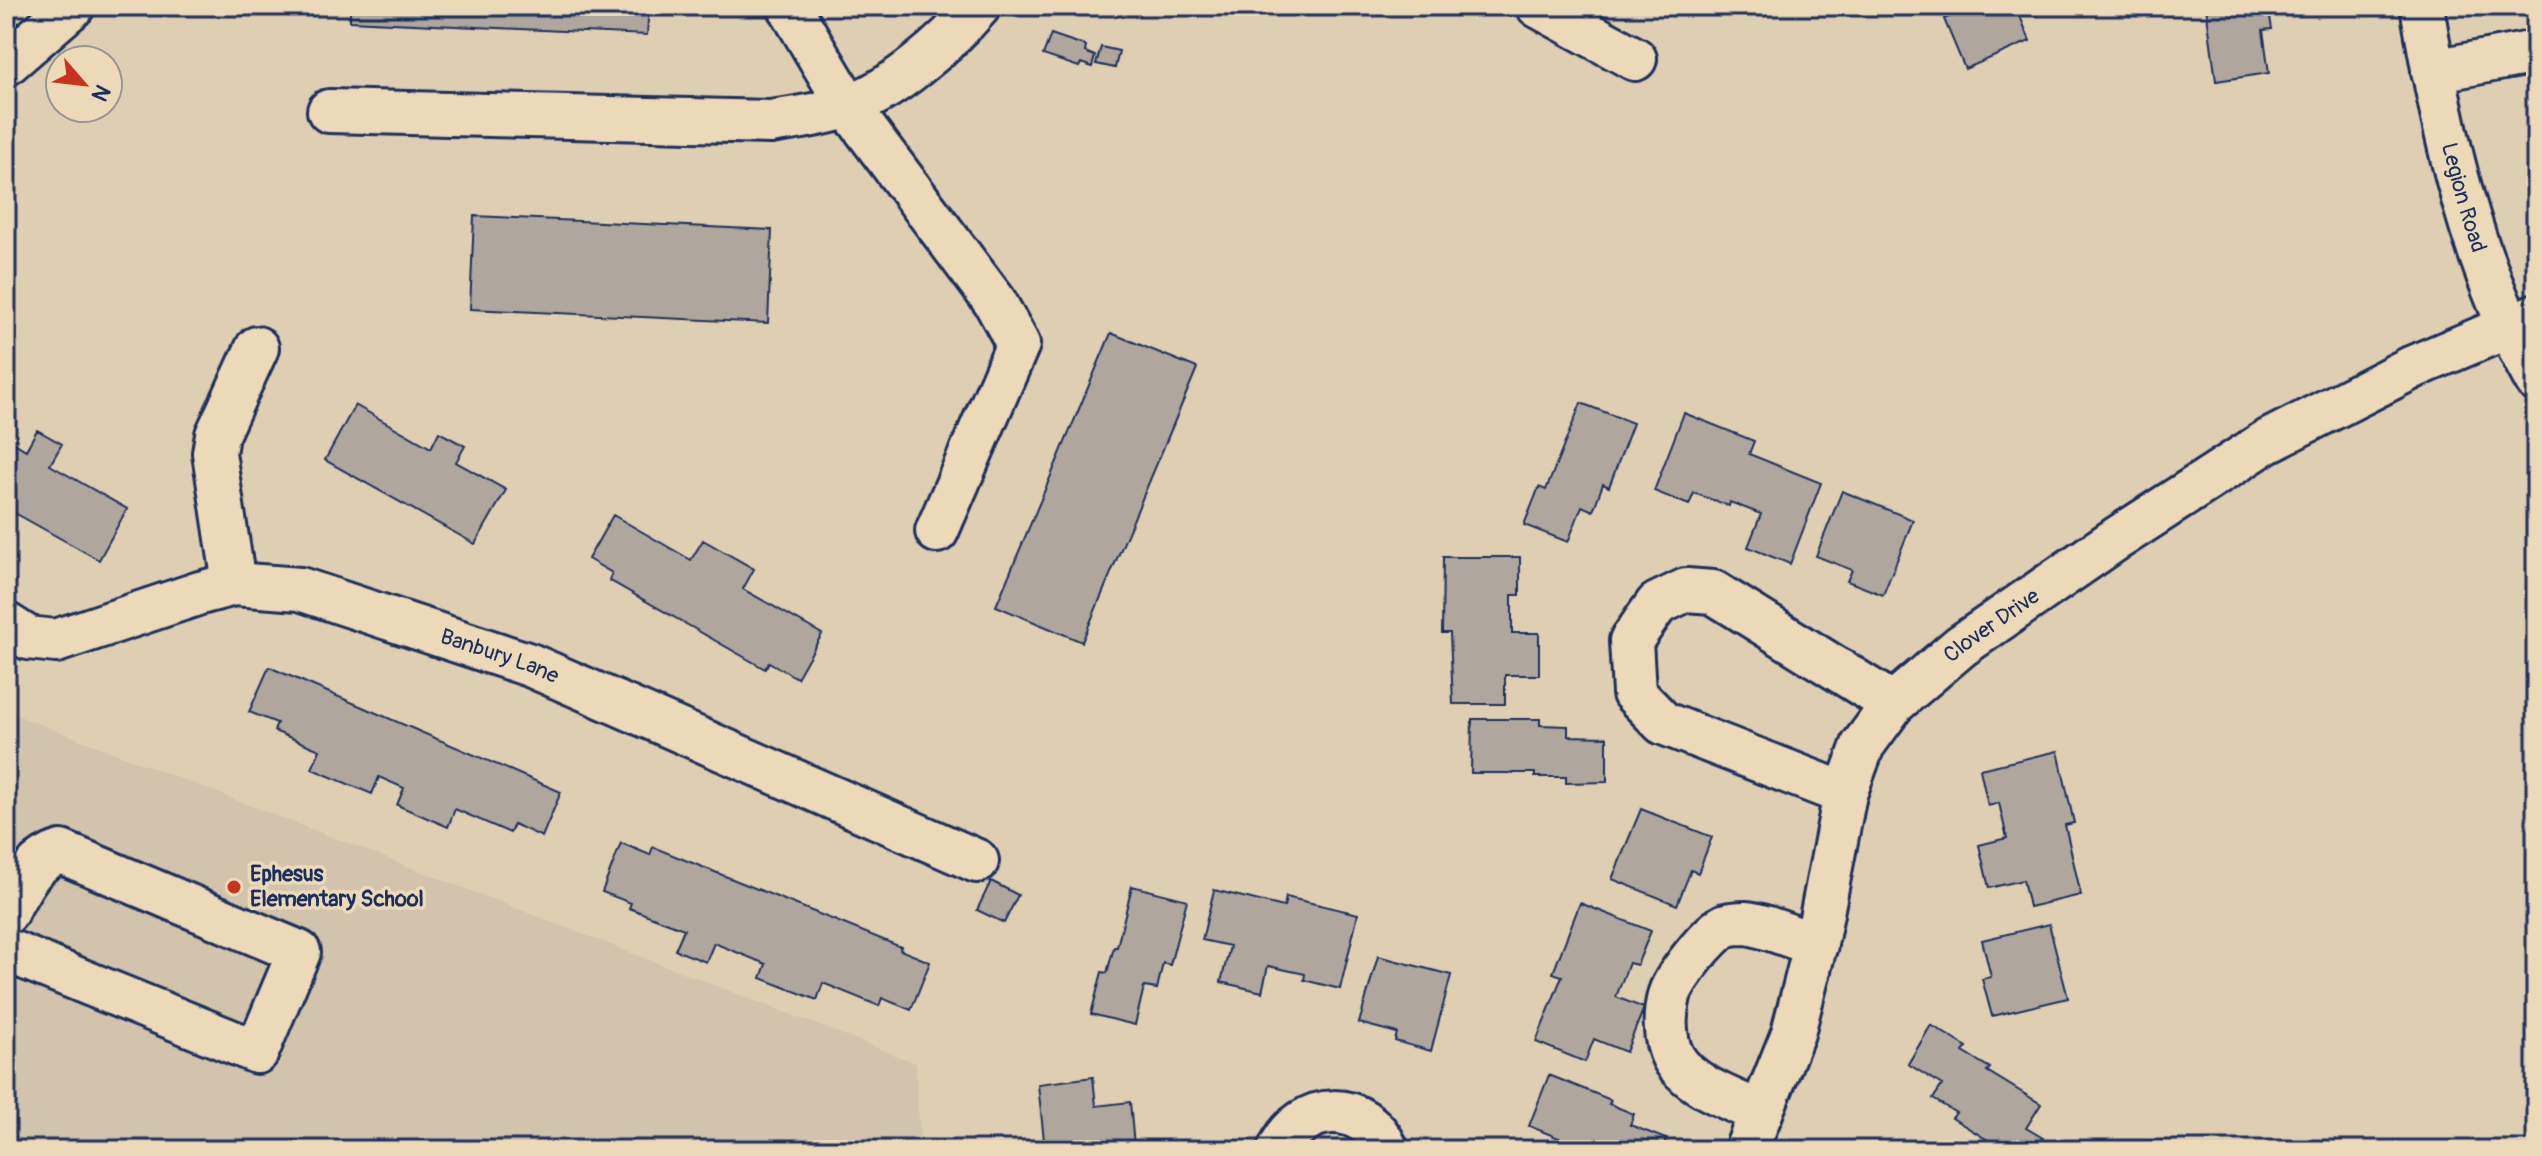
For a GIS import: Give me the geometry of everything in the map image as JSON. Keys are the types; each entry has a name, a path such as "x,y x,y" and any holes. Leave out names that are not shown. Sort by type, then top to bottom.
{"street":[{"path":"6,64 73,6"},
{"path":"789,6 848,106 995,302 1018,344 937,531"},
{"path":"329,111 771,122 809,116 848,106 887,86 966,22 979,6"},
{"path":"1538,6 1635,59"},
{"name":"Legion Road","path":"2422,6 2433,71 2473,239 2522,320 2536,380"},
{"path":"2433,71 2536,52"},
{"name":"Clover Drive","path":"1753,1131 1793,1033 1816,945 1845,794 1863,745 1893,704 1961,646 2116,539 2266,442 2413,367 2522,320"},
{"path":"234,584 214,453 217,435 257,348"},
{"name":"Banbury Lane","path":"6,624 28,638 56,641 234,584 300,589 530,665 977,861"},
{"path":"1845,794 1663,723 1634,693 1631,641 1657,604 1686,590 1713,592 1893,704"},
{"path":"6,913 32,869 44,857 61,852 299,952 257,1052 6,950"},
{"path":"1753,1131 1673,1057 1665,1029 1669,995 1691,960 1725,926 1745,923 1816,945"},
{"path":"1279,1150 1290,1131 1305,1119 1333,1112 1361,1119 1376,1131 1387,1150"}],"shaded area":[{"name":"Ephesus Elementary School","path":"6,711 916,1063 920,1150 6,1150"}],"building":[{"path":"350,6 649,6 647,35 350,21"},
{"path":"1974,6 2016,6 2030,41 1965,69 1944,19"},
{"path":"2206,6 2260,6 2261,12 2269,11 2272,29 2263,30 2269,73 2216,81"},
{"path":"1051,34 1086,46 1085,52 1095,56 1092,67 1081,63 1079,67 1043,55"},
{"path":"1101,47 1119,51 1115,68 1096,64"},
{"path":"474,216 772,230 768,323 470,309"},
{"path":"1111,333 1197,368 1082,642 996,606"},
{"path":"1581,403 1633,423 1609,487 1603,484 1593,511 1582,506 1568,542 1524,525 1539,487 1546,490"},
{"path":"355,405 431,448 439,432 465,446 456,462 506,490 475,544 325,460"},
{"path":"1684,413 1754,441 1749,454 1821,483 1790,564 1748,547 1761,514 1694,493 1689,505 1654,491"},
{"path":"37,430 62,444 50,465 127,509 99,560 6,508 6,438 26,450"},
{"path":"1842,491 1913,520 1883,595 1847,581 1852,570 1816,556"},
{"path":"613,515 691,560 703,540 754,569 743,589 822,634 797,678 769,662 765,669 609,580 612,573 588,559"},
{"path":"1443,557 1520,557 1520,595 1512,595 1512,633 1539,633 1539,675 1505,675 1505,704 1453,704 1450,633 1442,633"},
{"path":"269,667 561,792 542,837 514,824 510,833 455,809 448,827 397,805 404,788 379,777 372,794 312,769 320,750 274,731 277,723 249,712"},
{"path":"1472,719 1540,719 1540,725 1568,726 1568,736 1607,737 1607,782 1566,783 1566,777 1535,777 1535,773 1471,773"},
{"path":"2058,751 2074,823 2065,825 2081,895 2029,907 2023,880 1989,888 1979,845 2007,838 1999,803 1988,806 1980,769"},
{"path":"1641,809 1712,837 1698,873 1691,870 1677,905 1612,879"},
{"path":"621,843 650,855 653,847 901,947 900,950 930,962 911,1010 882,998 879,1006 823,983 817,1000 761,978 766,964 714,943 706,962 675,950 684,929 629,908 631,903 602,892"},
{"path":"991,881 1018,895 1004,923 977,910"},
{"path":"1132,886 1187,900 1170,965 1163,963 1157,989 1144,987 1135,1025 1091,1014 1102,972 1107,973 1114,947 1117,947"},
{"path":"1214,890 1284,907 1286,897 1358,914 1340,989 1304,980 1305,974 1268,966 1262,992 1221,982 1230,946 1202,940"},
{"path":"1580,903 1651,931 1637,965 1629,963 1616,997 1644,1008 1626,1052 1594,1039 1585,1062 1536,1042 1562,976 1553,973"},
{"path":"2049,924 2068,998 1992,1016 1982,979 1991,977 1982,940"},
{"path":"1378,956 1451,975 1431,1051 1395,1041 1397,1033 1359,1023"},
{"path":"1931,1025 1967,1047 1963,1052 1990,1068 1987,1071 2041,1104 2026,1128 2043,1138 2035,1150 2004,1150 1952,1118 1956,1113 1933,1099 1942,1085 1908,1064"},
{"path":"1549,1075 1611,1100 1609,1104 1634,1114 1630,1125 1666,1139 1662,1150 1588,1150 1529,1126"},
{"path":"1093,1077 1096,1106 1130,1102 1134,1146 1045,1150 1038,1084"}],"place":[{"name":"Ephesus Elementary School","path":"234,887"}]}
